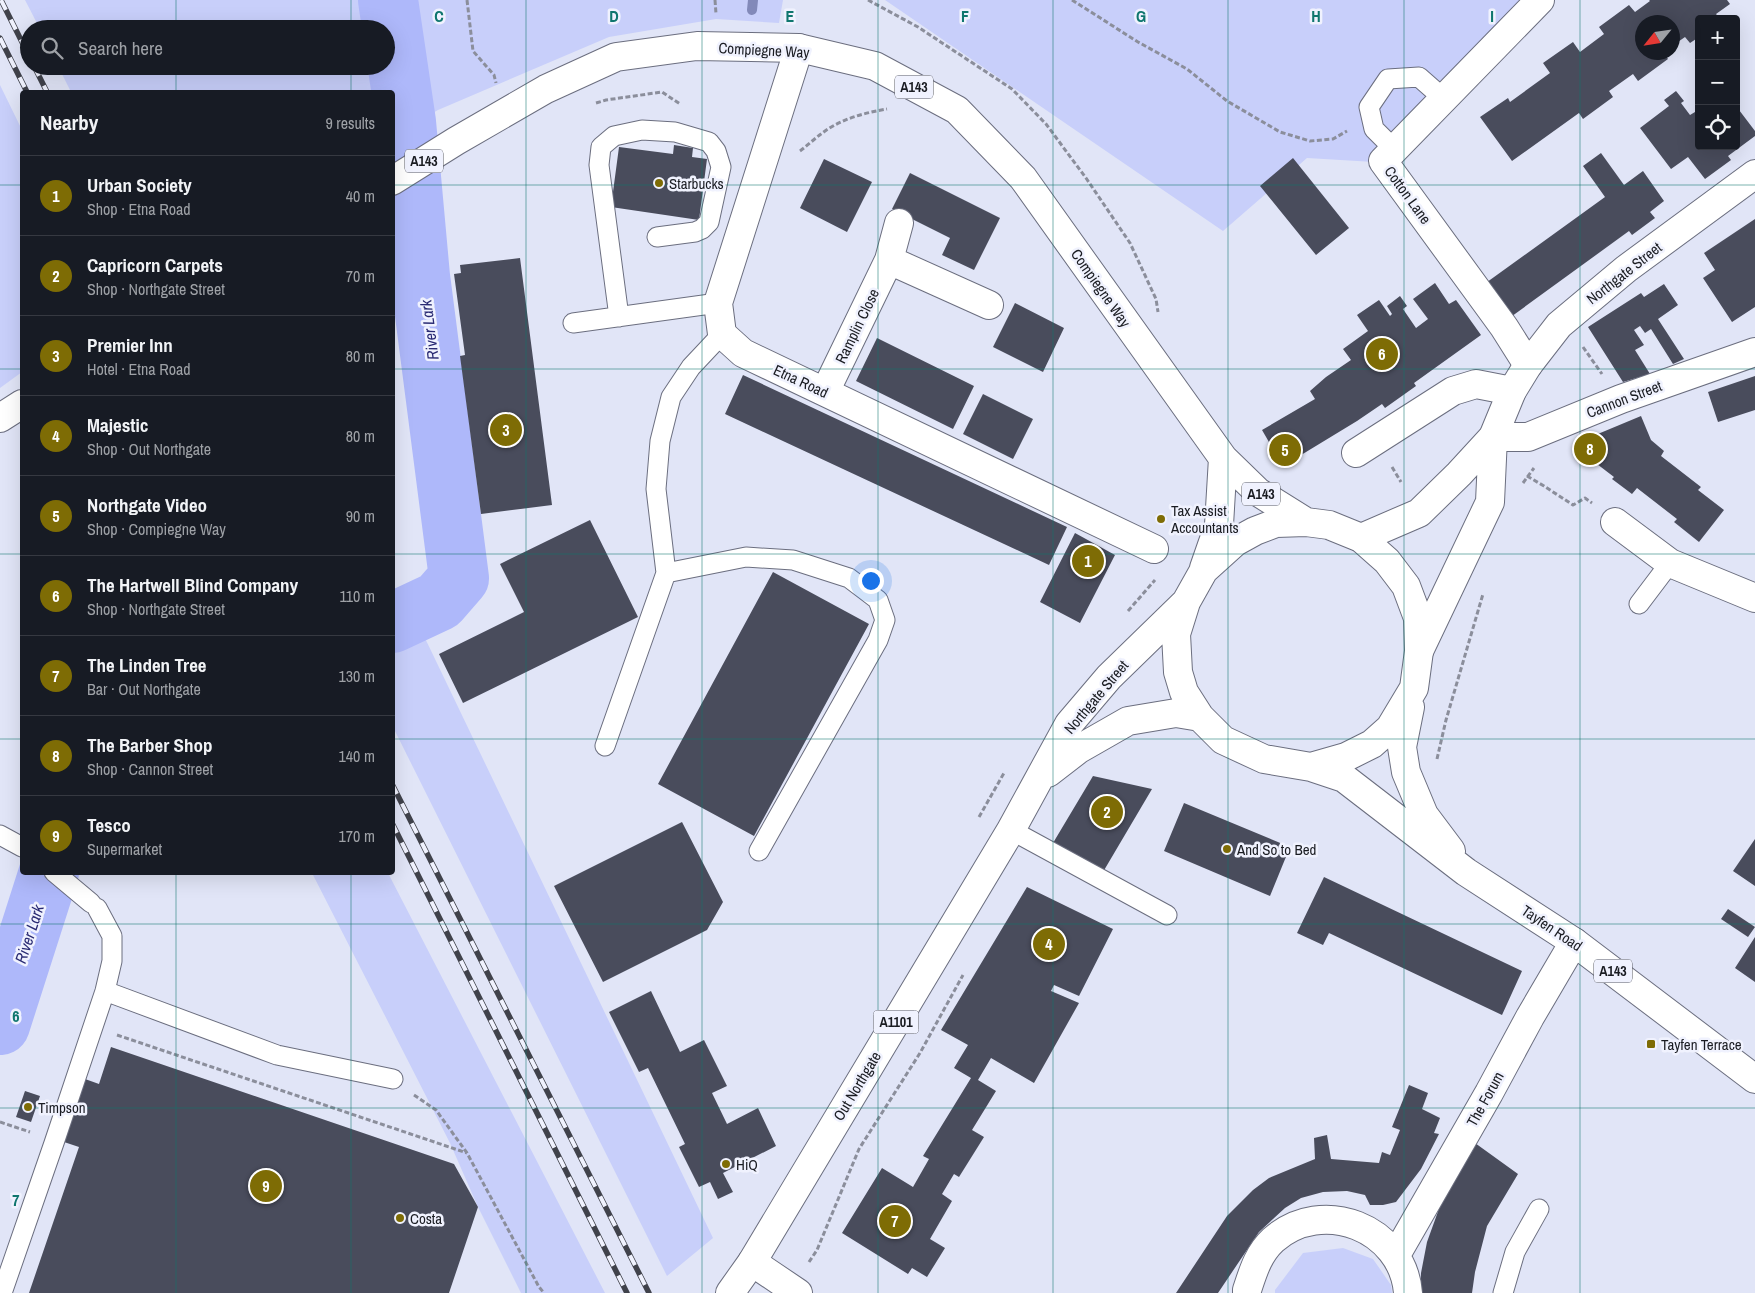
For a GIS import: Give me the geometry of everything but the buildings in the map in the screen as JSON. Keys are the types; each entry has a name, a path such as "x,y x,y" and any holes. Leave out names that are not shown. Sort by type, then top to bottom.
{"main road":[{"name":"Cotton Lane","path":"1528,365 1504,327 1383,161 1540,0"},
{"name":"Compiegne Way","path":"395,179 546,89 616,57 697,46 799,48 875,66 957,110 1023,178 1223,458 1258,492 1306,522"},
{"path":"722,334 718,303 799,48"},
{"name":"Northgate Street","path":"1419,651 1490,502 1493,437 1512,391 1528,365 1559,325 1626,269 1755,174"},
{"name":"Ramplin Close","path":"825,392 890,260 899,223"},
{"path":"890,260 989,305"},
{"name":"Etna Road","path":"722,334 743,353 1154,549"},
{"name":"Cannon Street","path":"1493,437 1528,437 1621,399 1755,352"},
{"path":"1356,453 1453,391 1476,384 1512,391"},
{"path":"0,418 20,405"},
{"name":"Northgate Street","path":"1361,538 1419,513 1493,437"},
{"name":"A143","path":"1204,570 1219,525 1223,458"},
{"path":"1306,522 1329,524 1361,538 1387,561 1406,586 1418,618 1419,651 1414,688 1390,728 1372,744 1346,757 1312,768 1264,759 1224,740 1200,716 1184,692 1178,672 1176,634 1186,602 1204,570 1235,542 1255,531 1276,523 1306,522"},
{"path":"1615,522 1670,563 1755,598"},
{"name":"Northgate Street","path":"1039,780 1069,724 1109,677 1186,602"},
{"name":"A143","path":"1414,688 1402,747 1406,772 1424,815 1466,872"},
{"name":"Northgate Street","path":"1039,780 1079,749 1128,721 1176,713 1200,716"},
{"name":"A143","path":"1312,768 1344,778 1466,872"},
{"name":"Out Northgate","path":"752,1262 1011,830 1039,780"},
{"name":"Tayfen Road","path":"1466,872 1574,942 1755,1078"},
{"name":"The Forum","path":"1396,1255 1574,942"},
{"path":"1247,1293 1256,1263 1273,1240 1294,1227 1321,1220 1341,1220 1368,1230 1385,1242 1396,1255 1408,1281 1408,1293"},
{"path":"752,1262 798,1293"},
{"name":"A1101","path":"730,1293 752,1262"}],"lane":[{"path":"1394,149 1374,129 1370,107 1388,79 1419,77 1444,99"},
{"path":"619,317 599,165 601,147 614,136 642,130 675,132 709,142 716,151 721,167 709,222 702,229 695,232 657,237"},
{"path":"573,324 718,303"},
{"path":"605,746 666,573 656,489 660,441 672,397 691,367 722,334"},
{"path":"666,573 746,557 794,560 848,578 878,600 885,620 878,640 759,851"},
{"path":"1639,604 1670,563"},
{"path":"1011,830 1167,915"},
{"path":"0,835 20,845"},
{"path":"2,1293 105,991 112,961 112,936 94,906 58,875"},
{"path":"105,991 277,1055 393,1079"},
{"path":"1502,1293 1514,1252 1539,1209"}],"path":[{"path":"468,0 473,51 494,75"},
{"path":"868,0 918,27 1012,90 1046,124 1086,178 1130,243 1156,299 1159,315"},
{"path":"1072,0 1138,42 1187,69 1227,101 1280,132 1310,141 1333,139 1371,117"},
{"path":"587,106 606,100 662,92 687,109"},
{"path":"771,137 800,151 823,132 849,119 868,112 889,109"},
{"path":"1583,347 1621,399"},
{"path":"1518,490 1527,476 1573,505 1586,498 1615,522"},
{"path":"1437,759 1446,720 1484,591"},
{"path":"110,1032 467,1153"},
{"path":"393,1079 436,1110 467,1153 544,1293"},
{"path":"0,1122 13,1125"}],"shaded area":[{"path":"25,0 783,0 779,23 716,19 609,37 438,110 395,135 395,90 70,90 62,75 395,75 395,20 35,20"},
{"path":"885,0 1528,0 1374,162 1307,158 1223,231"},
{"path":"0,85 20,126 20,373 0,388"},
{"path":"395,591 423,634 713,1238 667,1276 395,731"},
{"path":"313,875 389,875 605,1293 521,1293 478,1207 450,1143"},
{"path":"1343,1248 1373,1259 1391,1285 1392,1293 1275,1293 1275,1290 1303,1253"}],"waterway":[{"name":"River Lark","path":"388,0 391,20"},
{"path":"752,10 753,0"},
{"name":"River Lark","path":"395,47 406,122 420,276 459,578 439,601 395,622"},
{"name":"River Lark","path":"0,1025 48,875"}],"railway":[{"path":"1,0 20,38"},
{"path":"0,38 26,90"},
{"path":"38,75 46,90"},
{"path":"395,790 649,1293"},
{"path":"395,829 627,1293"}],"place":[{"name":"Starbucks","path":"659,183"},
{"name":"The Hartwell Blind Company","path":"1382,354"},
{"name":"Premier Inn","path":"506,430"},
{"name":"The Barber Shop","path":"1590,449"},
{"name":"Northgate Video","path":"1285,450"},
{"name":"Tax Assist Accountants","path":"1161,519"},
{"name":"Urban Society","path":"1088,561"},
{"name":"Capricorn Carpets","path":"1107,812"},
{"name":"And So to Bed","path":"1227,849"},
{"name":"Majestic","path":"1049,944"},
{"name":"Tayfen Terrace","path":"1651,1044"},
{"name":"Timpson","path":"28,1107"},
{"name":"HiQ","path":"726,1164"},
{"name":"Tesco","path":"266,1186"},
{"name":"Costa","path":"400,1218"},
{"name":"The Linden Tree","path":"895,1221"}]}
